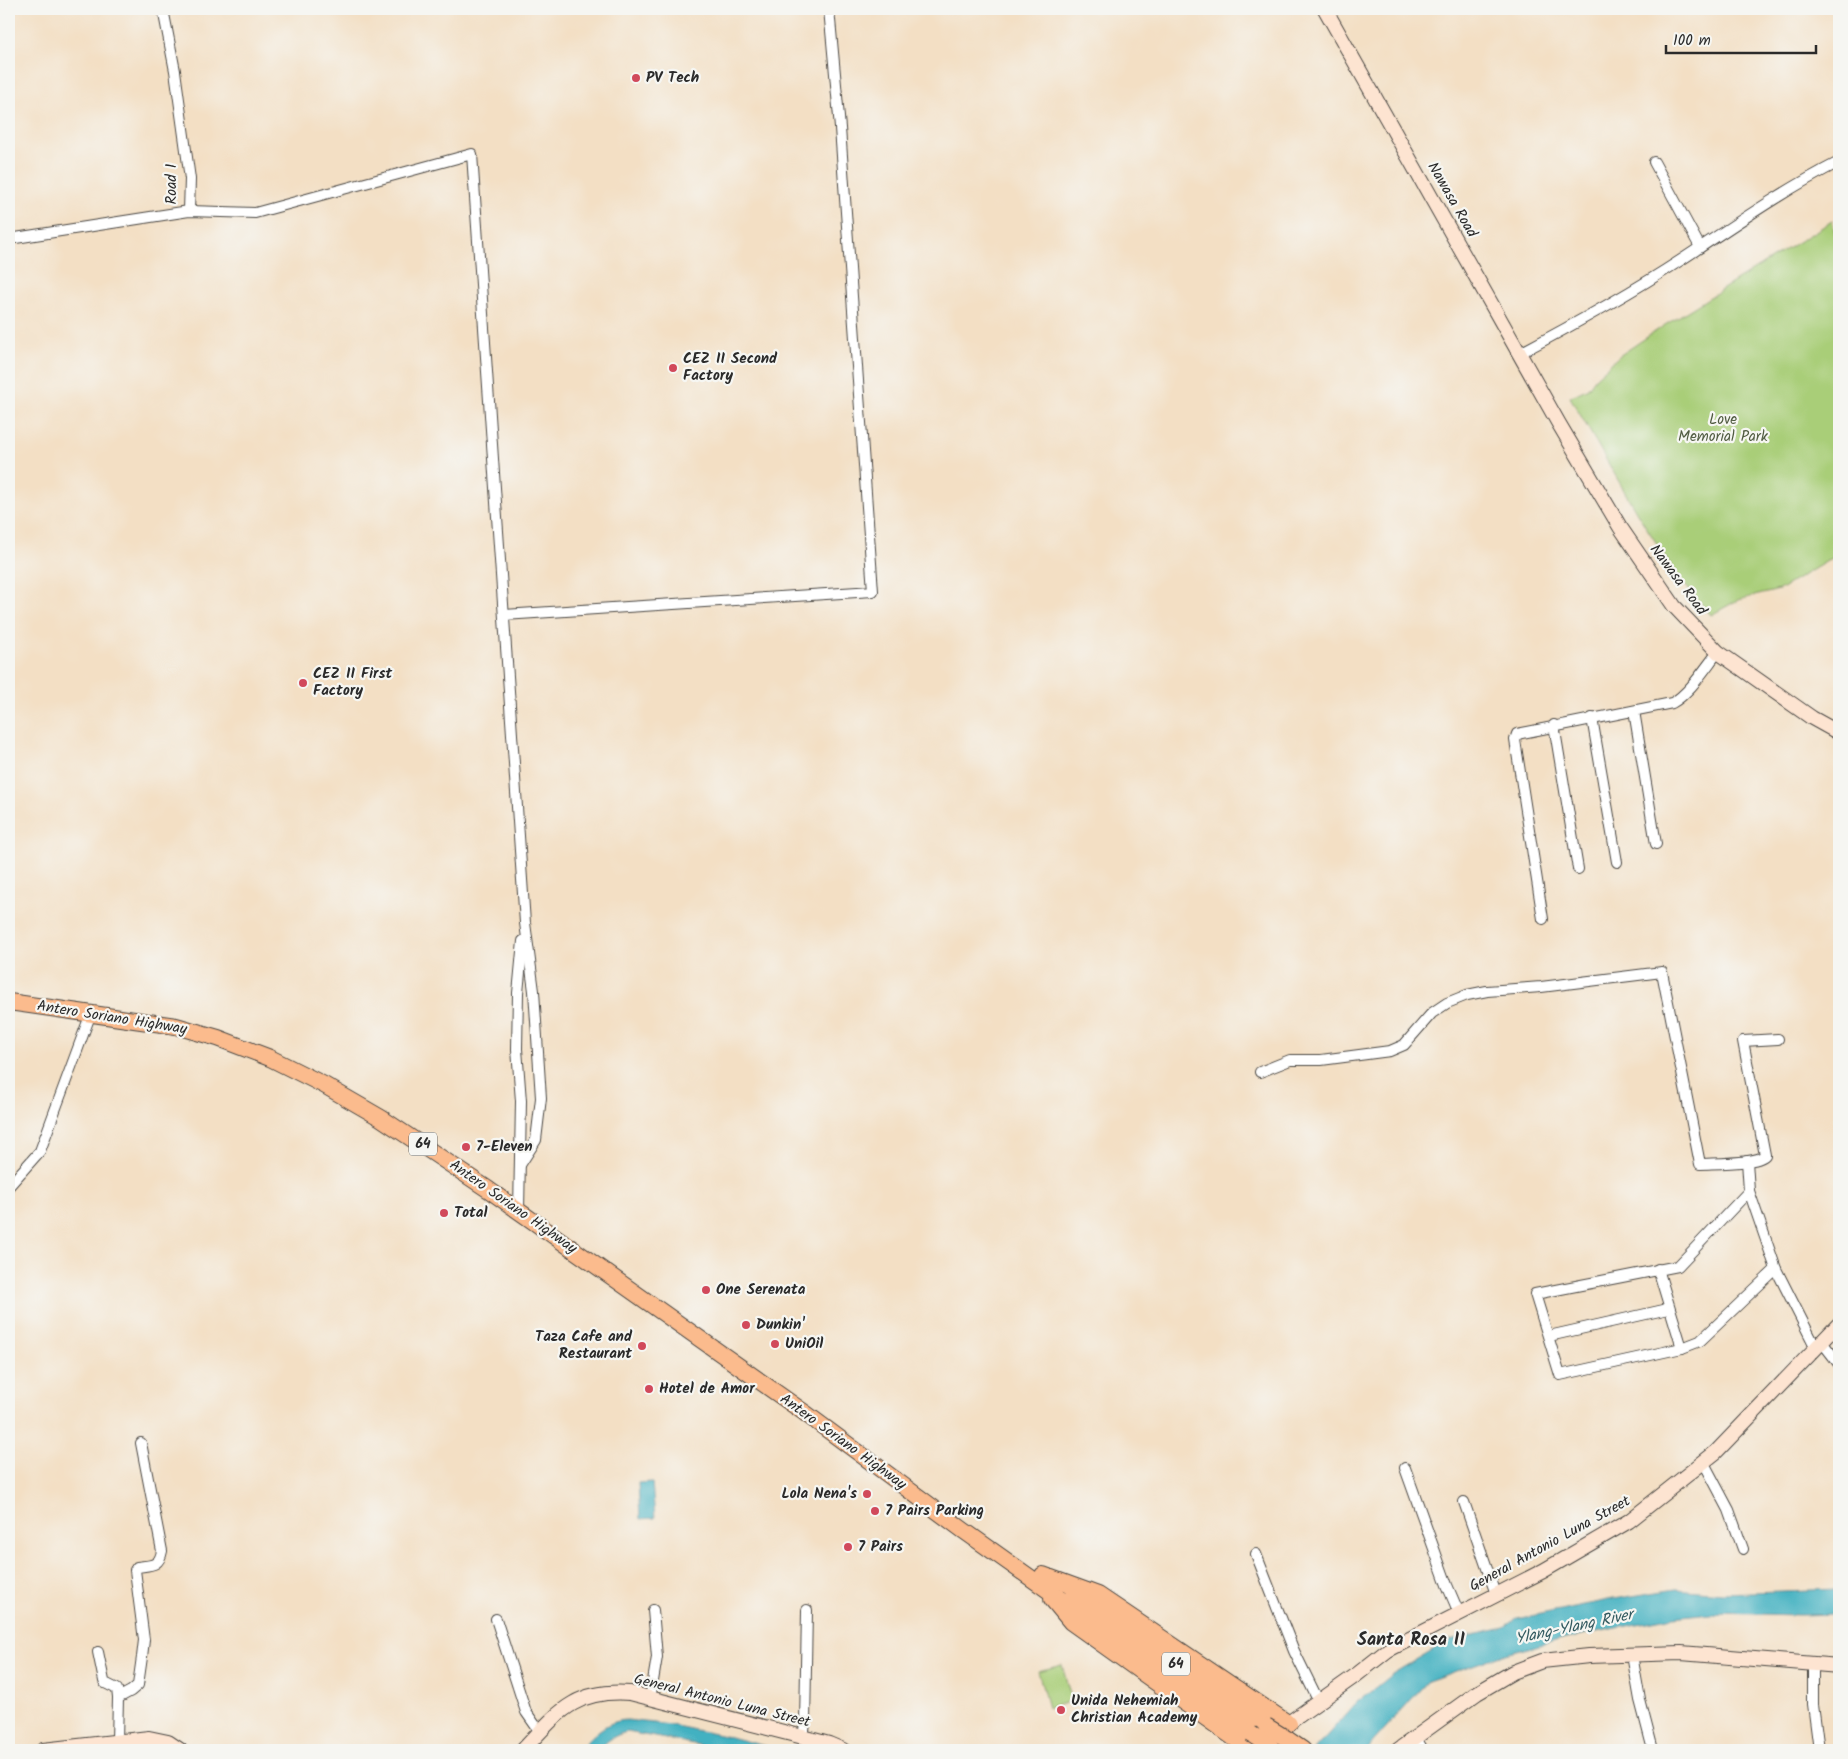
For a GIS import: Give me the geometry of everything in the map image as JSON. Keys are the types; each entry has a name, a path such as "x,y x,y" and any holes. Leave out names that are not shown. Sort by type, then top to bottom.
{"main road":[{"name":"Antero Soriano Highway","path":"9,1002 176,1026 218,1038 270,1058 324,1085 381,1118 519,1211 805,1413 963,1530 1041,1578 1086,1602 1287,1742"},
{"name":"Antero Soriano Highway","path":"1041,1578 1248,1744 1287,1742"},
{"path":"1041,1578 1098,1595 1287,1742"}],"street":[{"name":"Road 1","path":"9,240 189,211 190,179 175,71 164,9"},
{"path":"504,615 873,591 841,137 829,9"},
{"name":"Nawasa Road","path":"1325,9 1559,424 1620,528 1674,606 1718,652 1812,718 1839,733"},
{"path":"189,211 255,213 472,154 525,923 534,991 541,1098 536,1140 520,1165"},
{"path":"1654,162 1700,246"},
{"path":"1520,353 1581,321 1682,260 1700,246 1790,190 1839,162"},
{"path":"1543,919 1515,740 1517,734 1554,725 1672,703 1677,700 1718,652"},
{"path":"1634,711 1656,844"},
{"path":"1592,718 1617,862"},
{"path":"1554,725 1578,869"},
{"path":"519,1211 521,1101 517,1049 518,993 525,923"},
{"path":"1260,1072 1290,1060 1321,1060 1390,1051 1404,1045 1432,1013 1447,1003 1467,995 1487,991 1541,987 1662,972 1700,1164 1761,1159 1766,1153 1743,1041 1778,1039"},
{"path":"9,1186 40,1151 91,1013"},
{"path":"1747,1161 1749,1190 1776,1269 1819,1345 1839,1364"},
{"path":"1749,1190 1678,1266 1535,1294 1560,1375 1682,1348 1700,1341 1776,1269"},
{"path":"1658,1269 1668,1309 1682,1348"},
{"path":"1549,1336 1668,1309"},
{"name":"General Antonio Luna Street","path":"1248,1744 1287,1742 1319,1702 1388,1650 1543,1571 1629,1521 1716,1452 1839,1324"},
{"path":"118,1698 138,1685 142,1657 144,1640 136,1570 137,1567 155,1564 160,1560 162,1551 141,1443"},
{"path":"1704,1463 1729,1510 1742,1549"},
{"path":"1405,1468 1459,1613"},
{"path":"1464,1502 1496,1594"},
{"path":"1256,1554 1294,1651 1319,1702"},
{"path":"650,1698 657,1656 653,1610"},
{"path":"802,1737 805,1724 807,1610"},
{"path":"496,1619 526,1712 540,1732"},
{"path":"98,1652 105,1683 117,1689 117,1741"},
{"path":"1398,1750 1478,1693 1515,1671 1542,1661 1589,1656 1681,1653 1839,1666"},
{"path":"1632,1655 1640,1700 1653,1750"},
{"path":"1813,1664 1814,1704 1819,1750"},
{"name":"General Antonio Luna Street","path":"523,1750 567,1706 576,1700 616,1692 650,1698 829,1744 843,1750"},
{"path":"43,1750 149,1738 159,1739 172,1744 180,1750"},
{"path":"1416,1738 1423,1750"}],"green space":[{"name":"Love Memorial Park","path":"1832,221 1839,249 1839,554 1779,590 1738,600 1711,615 1679,578 1637,513 1570,397 1588,388 1595,378 1619,356 1665,325"},
{"path":"1062,1665 1072,1701 1048,1708 1038,1671"}],"water":[{"path":"652,1482 655,1518 640,1519 638,1483"},
{"name":"Ylang-Ylang River","path":"1676,1589 1722,1593 1839,1589 1839,1614 1710,1613 1673,1617 1566,1638 1501,1655 1428,1681 1366,1750 1314,1750 1356,1703 1392,1674 1449,1640 1501,1629 1516,1619 1613,1599"},
{"path":"627,1720 671,1725 780,1750 714,1750 699,1745 627,1732 611,1739 598,1750 579,1750 606,1726"}],"place":[{"name":"PV Tech","path":"636,78"},
{"name":"CEZ II Second Factory","path":"673,368"},
{"name":"CEZ II First Factory","path":"303,683"},
{"name":"7-Eleven","path":"466,1147"},
{"name":"Total","path":"444,1213"},
{"name":"One Serenata","path":"706,1290"},
{"name":"Dunkin'","path":"746,1325"},
{"name":"UniOil","path":"775,1344"},
{"name":"Taza Cafe and Restaurant","path":"642,1346"},
{"name":"Hotel de Amor","path":"649,1389"},
{"name":"Lola Nena's","path":"867,1494"},
{"name":"7 Pairs Parking","path":"875,1511"},
{"name":"7 Pairs","path":"848,1547"},
{"name":"Unida Nehemiah Christian Academy","path":"1061,1710"}],"district":[{"name":"Santa Rosa II","path":"1411,1640"}]}
